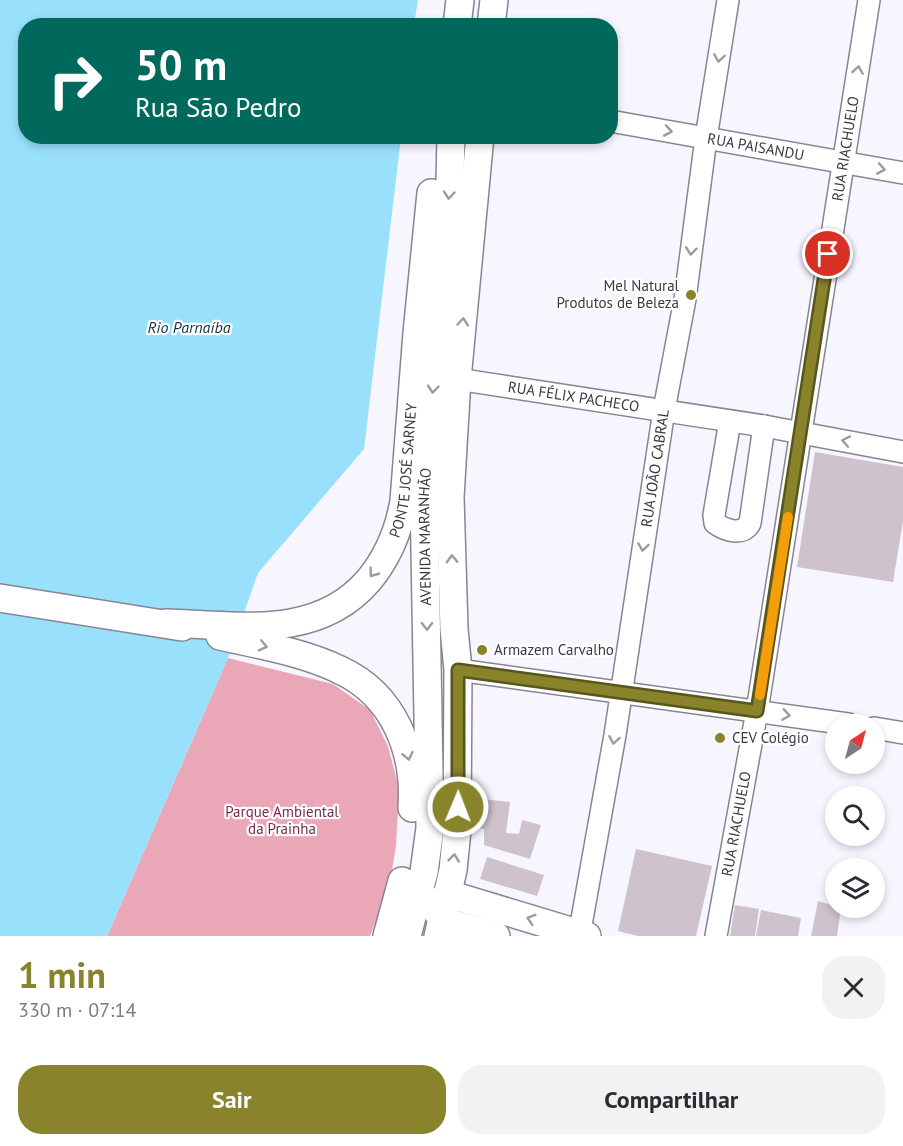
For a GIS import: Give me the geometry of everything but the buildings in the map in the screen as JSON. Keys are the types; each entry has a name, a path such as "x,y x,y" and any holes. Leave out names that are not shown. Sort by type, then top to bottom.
{"main road":[{"path":"458,18 460,0"},
{"path":"492,18 494,0"},
{"name":"PONTE JOSÉ SARNEY","path":"166,623 252,625 297,622 320,616 339,607 358,592 385,556 401,519 404,501 417,333 437,144"},
{"name":"AVENIDA MARANHÃO","path":"436,909 430,828 424,495 450,180 451,144"},
{"name":"AVENIDA MARANHÃO","path":"402,933 436,909 453,870 457,830 458,670 454,629 450,497 457,379 479,144"},
{"name":"PONTE JOSÉ SARNEY","path":"0,598 166,623 274,649 340,670 373,692 391,712 405,742 410,761 413,797 402,933"},
{"path":"436,909 582,935"},
{"path":"436,909 496,936"}],"street":[{"name":"RUA JOÃO CABRAL","path":"582,935 622,692 664,410 685,299 706,138 728,0"},
{"name":"RUA RIACHUELO","path":"716,936 757,711 869,0"},
{"name":"RUA PAISANDU","path":"618,122 903,173"},
{"name":"RUA FÉLIX PACHECO","path":"457,379 802,432 903,452"},
{"path":"730,421 714,515 715,523 722,528 742,531 747,529 750,523 764,426"},
{"path":"458,670 825,721"},
{"path":"885,731 903,733"}],"green space":[{"name":"Parque Ambiental da Prainha","path":"228,658 333,684 370,710 388,746 399,789 396,846 392,871 370,936 107,936"}],"water":[{"name":"Rio Parnaíba","path":"0,0 418,0 415,18 18,18 18,144 400,144 364,449 258,573 228,658 107,936 0,936"}],"slow traffic":[{"path":"760,695 788,517"}],"place":[{"name":"Mel Natural Produtos de Beleza","path":"691,295"},
{"name":"Armazem Carvalho","path":"482,650"},
{"name":"CEV Colégio","path":"720,738"}],"route":[{"path":"458,807 458,670 757,711 828,254"}]}
